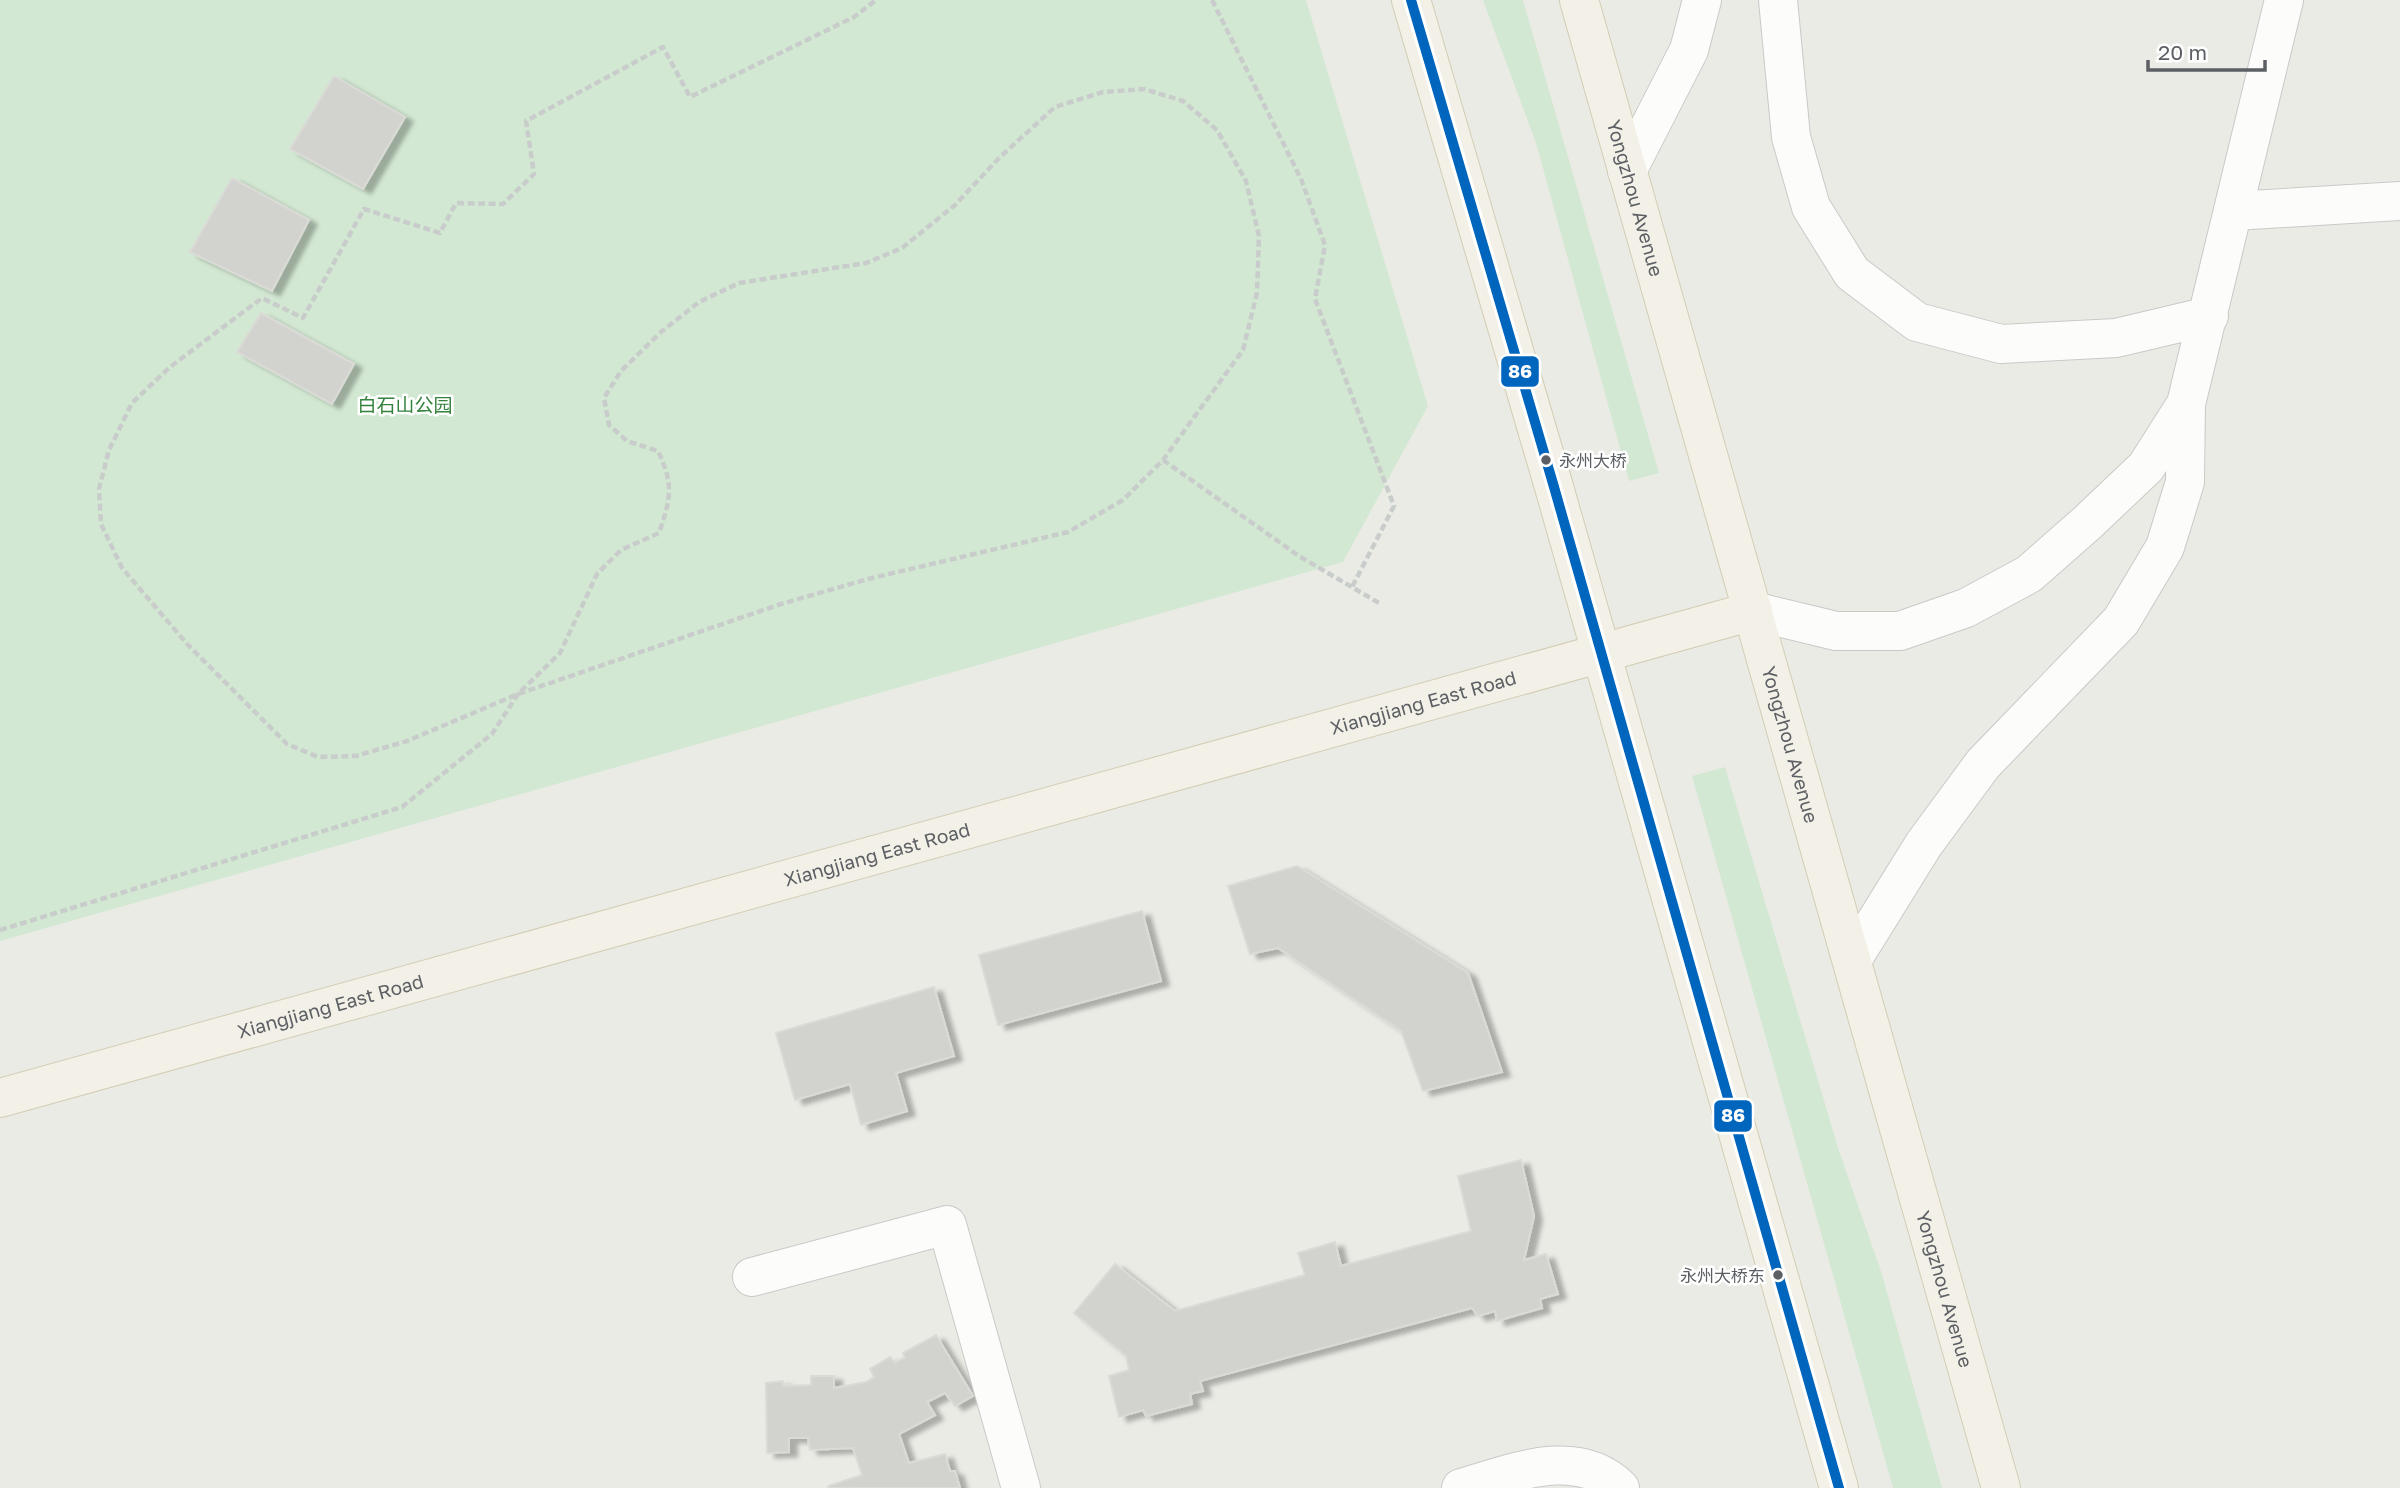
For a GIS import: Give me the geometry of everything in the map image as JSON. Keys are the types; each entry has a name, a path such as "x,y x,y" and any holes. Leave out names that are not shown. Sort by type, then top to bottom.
{"main road":[{"path":"1412,0 1839,1488"},
{"name":"Yongzhou Avenue","path":"1578,0 2001,1488"},
{"name":"Xiangjiang East Road","path":"0,1098 1753,611"}],"street":[{"path":"1689,0 1689,50"},
{"path":"1628,171 1689,50 1702,0"},
{"path":"1778,0 1791,137 1811,207 1852,274 1917,323 2001,344 2116,338 2209,316"},
{"path":"1852,960 1924,844 1983,764 2121,621 2165,547 2185,482 2186,404 2284,0"},
{"path":"2234,211 2400,201"},
{"path":"1753,611 1836,631 1900,631 1966,608 2029,574 2087,523 2146,467 2186,404"},
{"path":"752,1277 947,1225 1021,1488"},
{"path":"1461,1488 1542,1466 1571,1465 1597,1471 1620,1488"}],"path":[{"path":"0,930 402,807 492,734 518,694 560,653 597,575 621,550 659,533 669,504 668,473 658,451 628,441 609,425 604,398 621,371 661,332 699,302 739,283 866,263 902,248 955,205 999,158 1055,107 1103,92 1144,89 1183,101 1217,130 1246,181 1259,236 1258,293 1243,350 1163,460 1123,500 1068,531 868,579 781,604 518,694 407,741 356,756 318,757 287,744 188,645 122,568 100,524 99,489 109,450 132,403 170,367 262,298 303,318 364,209 440,233 456,203 503,204 534,174 526,121 537,114 663,47 690,97 854,17 876,0"},
{"path":"1212,0 1301,179 1325,245 1315,299 1394,506 1352,587"},
{"path":"1163,460 1299,556 1379,603"}],"green space":[{"name":"白石山公园","path":"0,0 1306,0 1428,406 1343,562 0,941"},
{"path":"1483,0 1523,0 1659,473 1629,481 1536,143"},
{"path":"1725,767 1839,1151 1881,1271 1942,1488 1893,1488 1692,776"}],"building":[{"path":"334,76 405,117 363,189 290,149"},
{"path":"232,178 309,220 272,291 190,252"},
{"path":"261,313 354,364 332,404 237,352"},
{"path":"1297,866 1468,973 1502,1072 1423,1091 1401,1031 1278,948 1250,954 1228,886"},
{"path":"1142,911 1161,981 998,1025 979,955"},
{"path":"934,987 954,1056 896,1073 907,1111 861,1125 850,1084 795,1100 776,1033"},
{"path":"1521,1160 1534,1216 1524,1260 1546,1254 1558,1294 1540,1299 1542,1308 1497,1321 1495,1311 1478,1316 1472,1308 1200,1381 1203,1391 1190,1394 1192,1404 1146,1416 1143,1410 1119,1417 1109,1376 1129,1370 1126,1356 1074,1313 1115,1264 1175,1311 1305,1275 1298,1253 1335,1242 1341,1266 1471,1231 1458,1176"},
{"path":"936,1335 973,1396 955,1406 945,1393 927,1402 935,1415 899,1434 909,1463 945,1454 950,1471 955,1471 960,1488 829,1488 828,1486 862,1475 853,1448 810,1450 808,1438 789,1438 789,1452 767,1453 766,1383 783,1381 783,1386 811,1385 811,1376 834,1376 834,1388 866,1382 874,1377 870,1369 890,1357 895,1363 905,1357 903,1353"}],"transit line":[{"name":"86","path":"1411,0 1554,487 1839,1488"}],"place":[{"name":"永州大桥","path":"1546,460"},
{"name":"永州大桥东","path":"1778,1275"}]}
